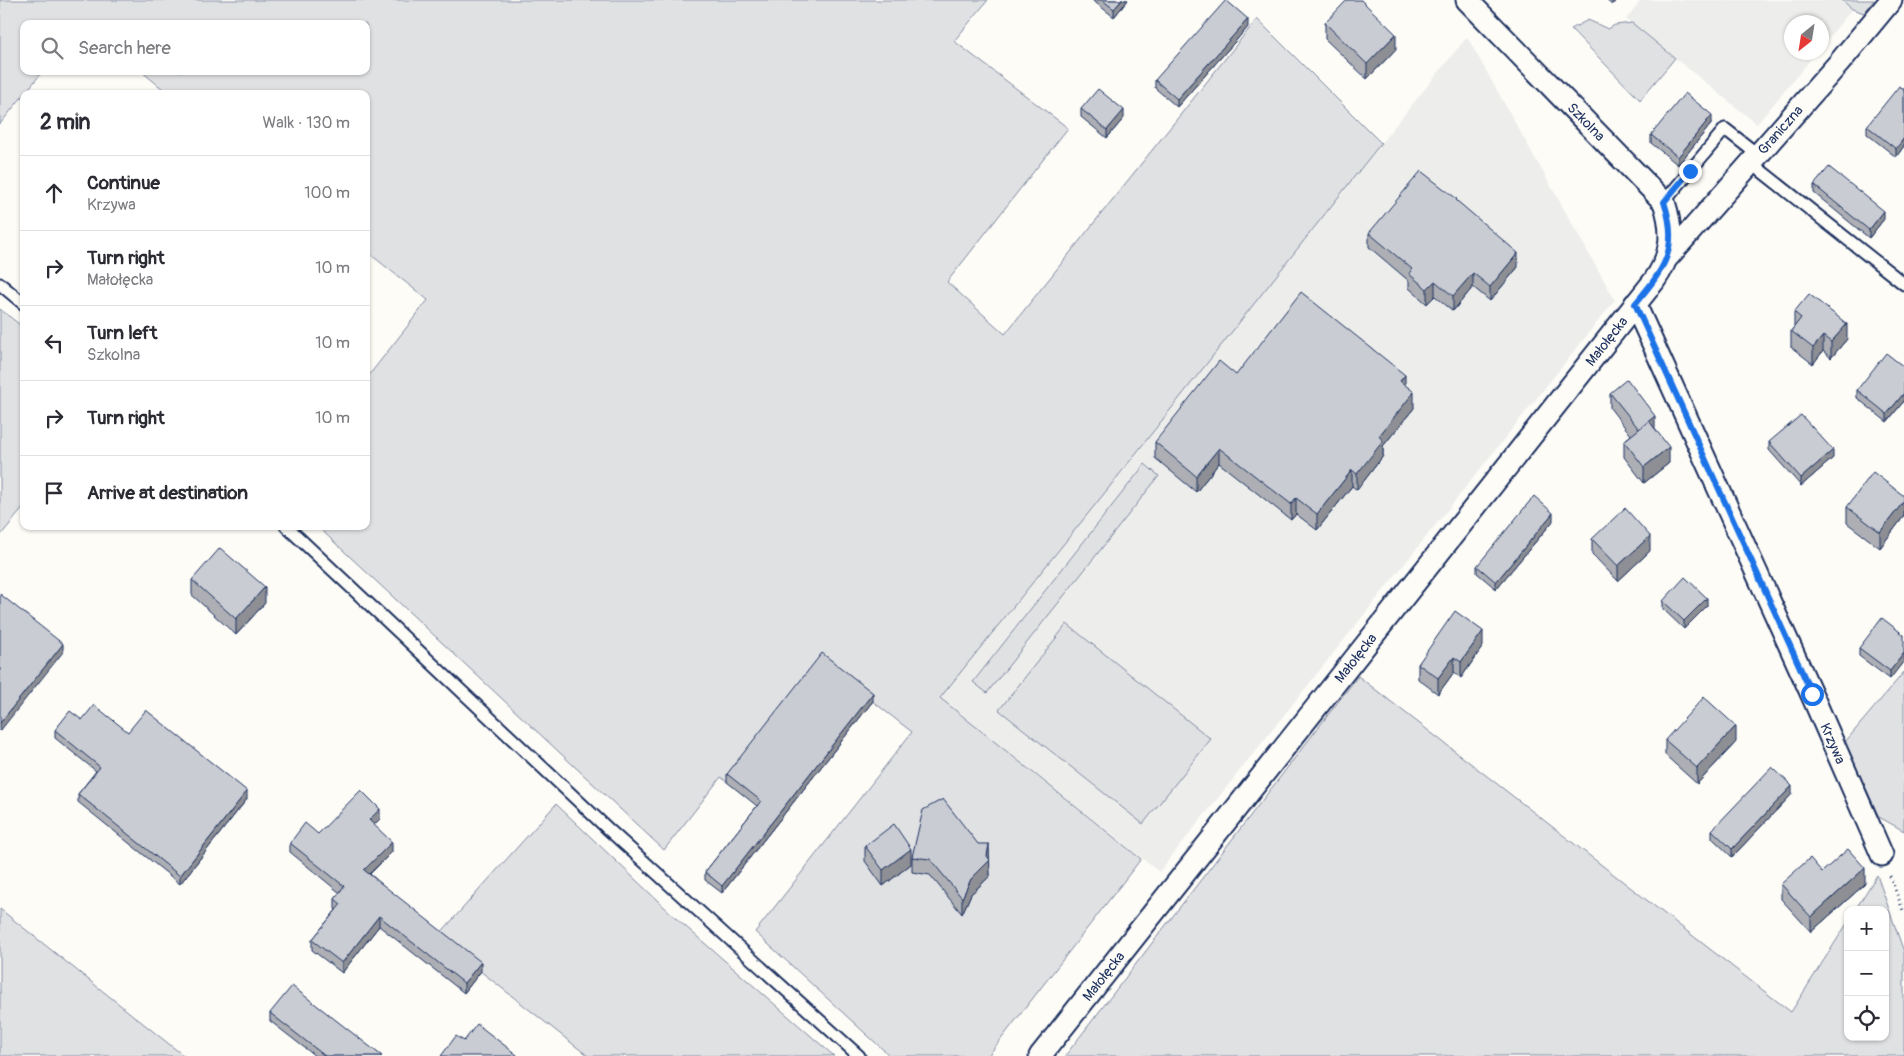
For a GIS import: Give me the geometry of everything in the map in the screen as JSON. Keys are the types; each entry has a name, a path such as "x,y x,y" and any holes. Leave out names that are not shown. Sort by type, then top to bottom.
{"street":[{"name":"Szkolna","path":"1467,0 1664,202"},
{"name":"Graniczna","path":"1667,258 1839,63 1891,0"},
{"path":"1664,202 1670,227 1671,244 1667,258"},
{"name":"Małołęcka","path":"1040,1056 1654,281 1667,258"},
{"name":"Krzywa","path":"1635,304 1812,694 1882,855"}],"lane":[{"path":"1664,202 1725,129 1754,158 1904,284"},
{"path":"0,284 20,301"},
{"path":"290,530 608,829 859,1056"}],"path":[{"path":"1882,855 1904,913"}],"shaded area":[{"path":"0,0 988,0 954,41 1068,128 947,282 1005,334 1257,19 1381,143 940,698 1141,859 988,1056 890,1056 755,932 912,732 821,661 727,782 721,777 664,850 321,530 370,530 370,374 428,300 370,254 370,90 164,90 146,75 370,75 370,20 20,20 20,75 40,75 28,90 20,90 20,99 0,124"},
{"path":"1641,0 1842,0 1852,9 1829,37 1829,15 1784,15 1784,60 1810,60 1757,124 1626,19"},
{"path":"1842,0 1874,0 1864,13 1852,9"},
{"path":"1588,20 1608,29 1615,25 1632,23 1675,58 1640,100 1571,29"},
{"path":"1467,37 1615,300 1159,872 940,698"},
{"path":"0,309 20,325 20,512 0,536"},
{"path":"1145,464 1159,476 987,693 973,682"},
{"path":"1067,624 1211,739 1143,824 999,710"},
{"path":"1904,672 1904,831 1879,817 1845,742"},
{"path":"1358,676 1791,1012 1844,928 1844,1041 1889,1041 1889,909 1904,952 1904,1056 1065,1056"},
{"path":"556,804 678,920 834,1056 588,1056 437,937"},
{"path":"1877,875 1888,906 1858,906"},
{"path":"0,909 184,1056 0,1056"}],"building":[{"path":"1102,0 1122,0 1114,9"},
{"path":"1226,0 1248,19 1177,99 1155,80"},
{"path":"1347,0 1361,0 1396,34 1367,64 1325,23"},
{"path":"1899,86 1904,89 1904,138 1896,149 1867,126"},
{"path":"1098,89 1124,110 1107,130 1081,109"},
{"path":"1685,93 1712,115 1678,157 1651,135"},
{"path":"1829,167 1884,211 1869,230 1814,185"},
{"path":"1421,171 1457,199 1518,253 1490,287 1473,273 1453,296 1435,281 1427,289 1409,274 1412,269 1369,233"},
{"path":"1301,292 1405,375 1400,381 1414,392 1379,436 1383,441 1357,474 1352,470 1317,514 1296,498 1291,504 1219,448 1196,476 1155,442 1219,361 1236,375"},
{"path":"1809,294 1847,324 1831,342 1823,336 1813,348 1791,331 1801,318 1794,312"},
{"path":"1886,353 1904,367 1904,393 1887,414 1857,390"},
{"path":"1627,379 1655,416 1639,429 1610,393"},
{"path":"1801,415 1833,450 1801,478 1769,442"},
{"path":"1649,421 1669,447 1644,467 1624,441"},
{"path":"1873,472 1904,496 1904,501 1880,532 1847,507"},
{"path":"1534,496 1553,513 1496,582 1477,566"},
{"path":"1625,508 1650,536 1618,566 1592,539"},
{"path":"220,548 265,587 236,619 192,580"},
{"path":"1685,577 1707,598 1684,621 1663,601"},
{"path":"0,594 63,644 0,723"},
{"path":"1455,611 1483,631 1461,662 1454,657 1438,678 1418,664"},
{"path":"1882,618 1904,635 1904,653 1890,671 1859,648"},
{"path":"822,653 873,693 722,886 705,872 761,801 727,774"},
{"path":"1704,697 1736,726 1697,768 1665,740"},
{"path":"94,705 128,732 146,710 247,791 180,876 78,794 100,767 55,730 70,711 82,720"},
{"path":"1772,767 1792,786 1732,849 1712,830"},
{"path":"361,790 380,809 369,820 392,842 364,870 481,962 464,983 379,916 342,963 312,940 341,904 335,899 344,886 290,843 305,823 318,834"},
{"path":"943,799 978,844 989,844 987,856 990,860 971,879 962,898 930,859 912,857 923,810"},
{"path":"894,824 911,849 883,870 865,846"},
{"path":"1848,849 1865,868 1811,917 1781,884 1810,858 1822,872"},
{"path":"292,986 382,1056 325,1056 270,1013"},
{"path":"477,1024 517,1056 441,1056 456,1036 464,1041"}],"route":[{"path":"1690,171 1664,202 1669,217 1671,244 1662,270 1635,304 1812,694"}]}
